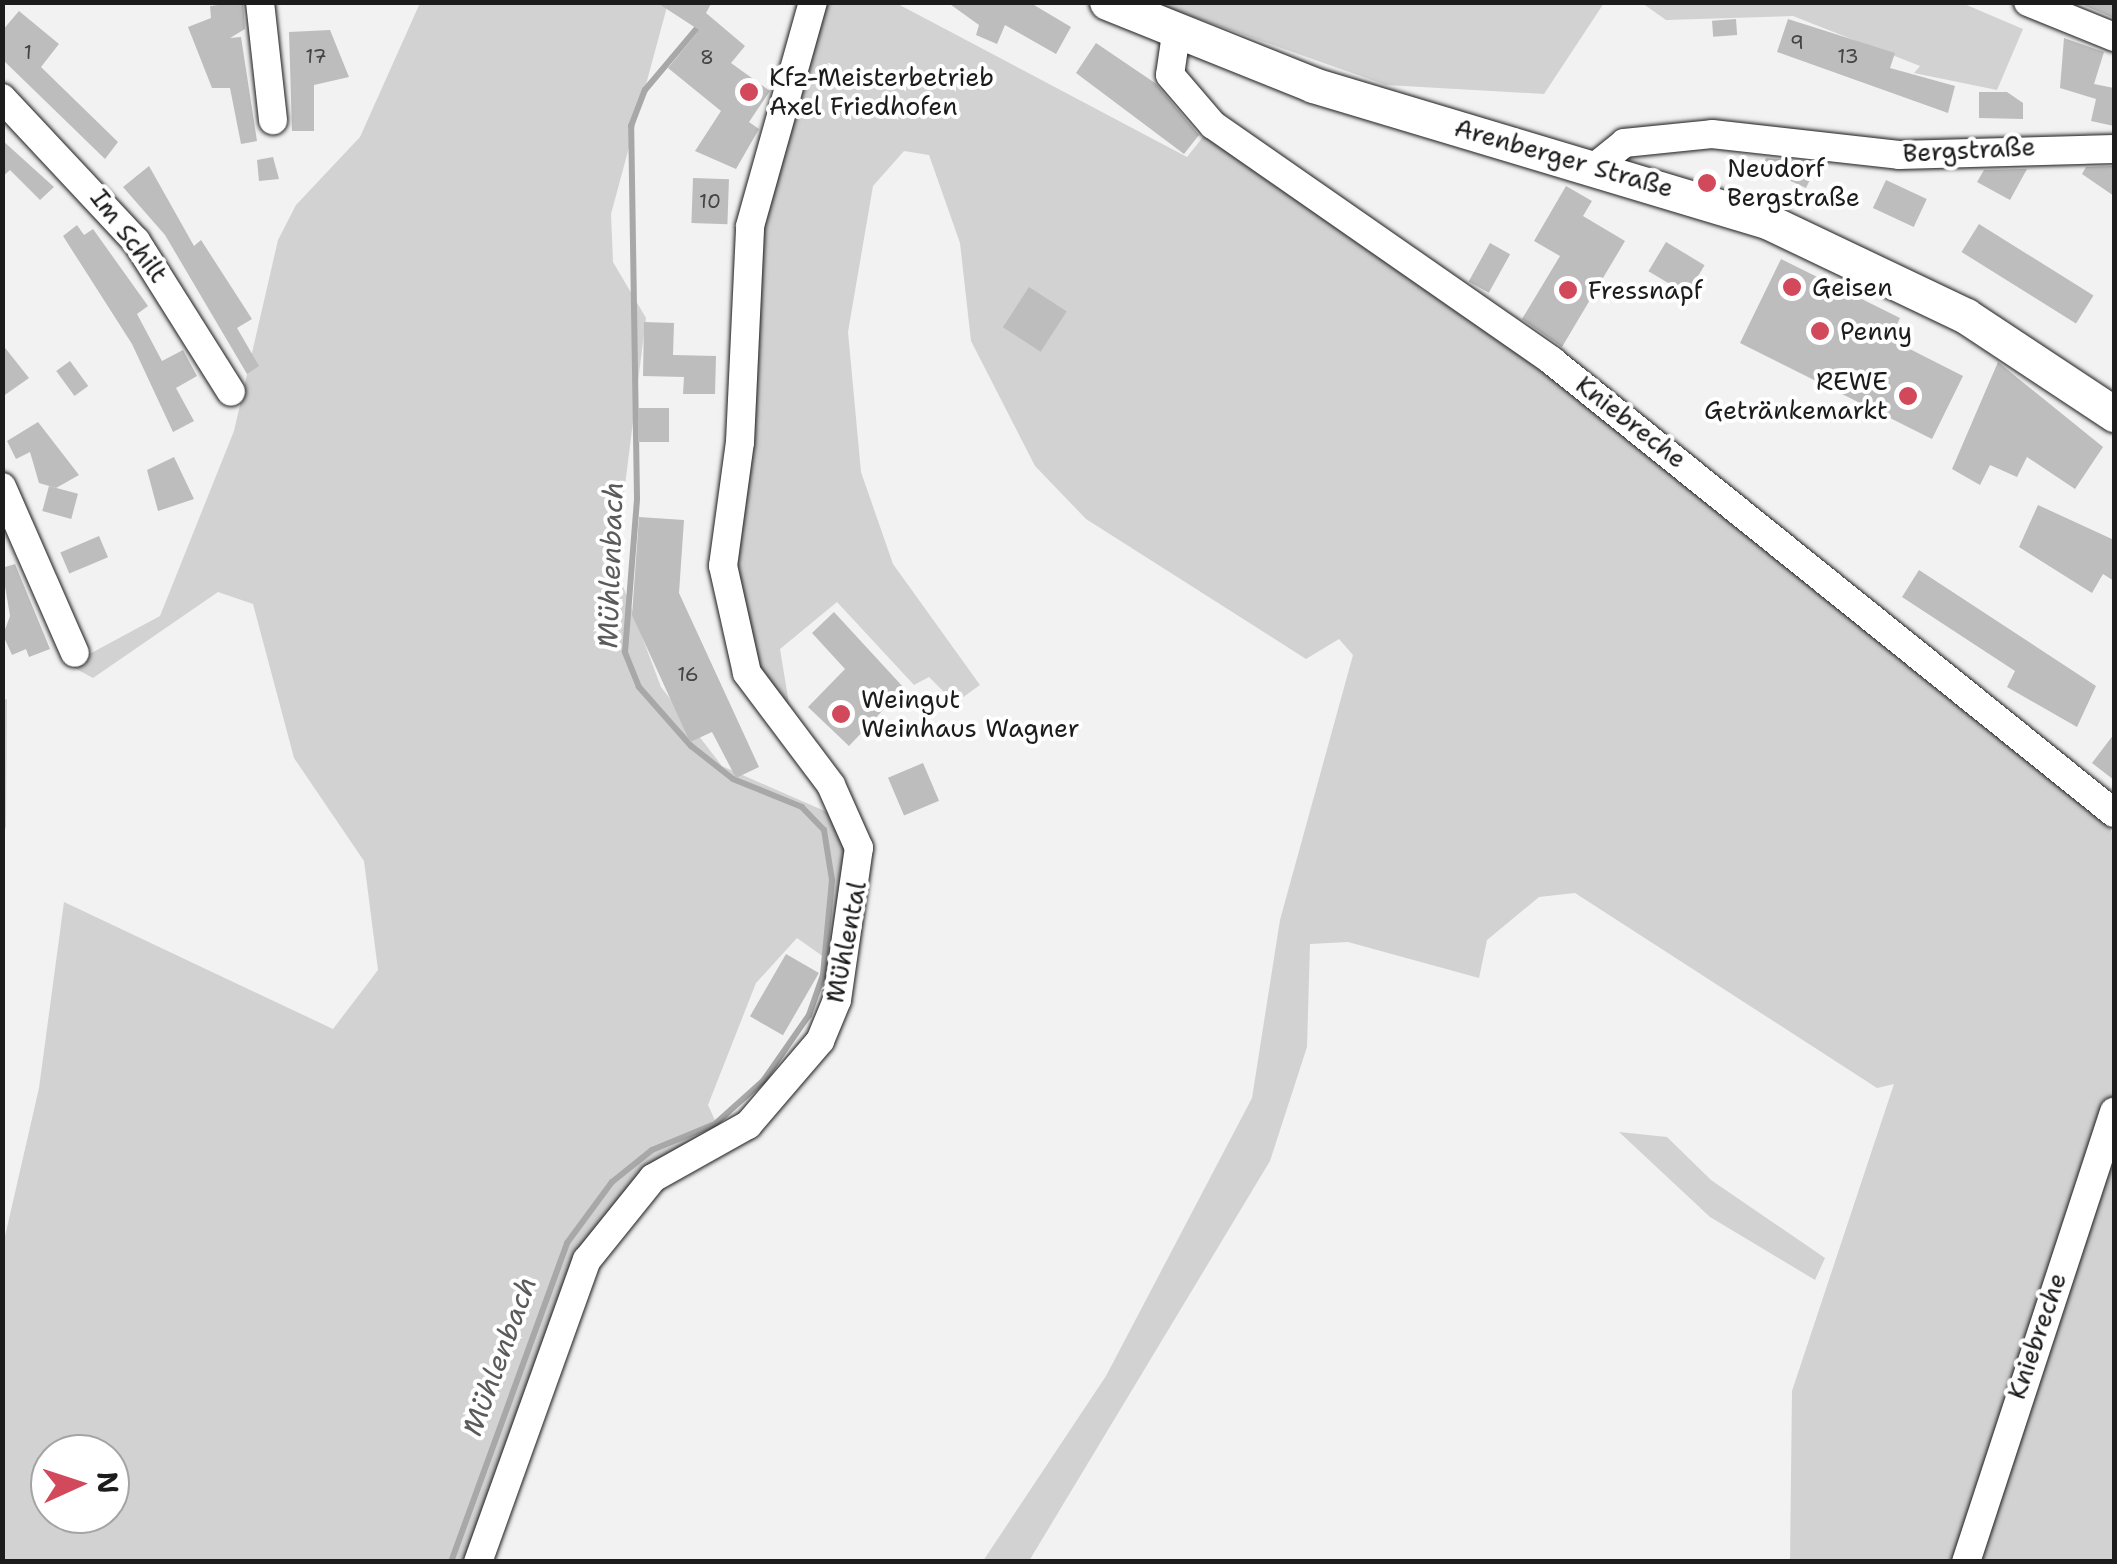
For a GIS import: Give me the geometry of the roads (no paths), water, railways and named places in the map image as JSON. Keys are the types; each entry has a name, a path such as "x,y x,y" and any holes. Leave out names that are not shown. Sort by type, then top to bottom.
{"main road":[{"name":"Arenberger Straße","path":"1107,2 1176,34 1380,105 1596,166 1864,263 2002,337 2114,414"}],"street":[{"path":"260,2 274,120"},
{"name":"Mühlental","path":"478,1562 587,1260 654,1178 748,1125 820,1041 837,1000 859,848 831,785 747,672 723,566 740,442 749,236 813,2"},
{"path":"2028,2 2114,38"},
{"name":"Kniebreche","path":"1176,34 1170,75 1213,125 1598,396 2114,813"},
{"name":"Im Schilt","path":"2,98 136,241 231,392"},
{"name":"Bergstraße","path":"1596,166 1624,143 1712,134 1899,155 2114,150"},
{"path":"2,487 75,653"},
{"name":"Kniebreche","path":"1966,1562 2114,1112"}],"waterway":[{"name":"Mühlenbach","path":"451,1562 567,1243 612,1182 652,1150 715,1124 763,1081 809,1015 823,975 832,880 824,830 802,807 733,779 691,746 639,687 625,652 637,498 631,126 645,90 702,22"}],"place":[{"name":"Kfz-Meisterbetrieb Axel Friedhofen","path":"749,92"},
{"name":"Neudorf Bergstraße","path":"1707,183"},
{"name":"Geisen","path":"1792,287"},
{"name":"Fressnapf","path":"1568,290"},
{"name":"Penny","path":"1820,331"},
{"name":"REWE Getränkemarkt","path":"1908,396"},
{"name":"Weingut Weinhaus Wagner","path":"841,714"}]}
